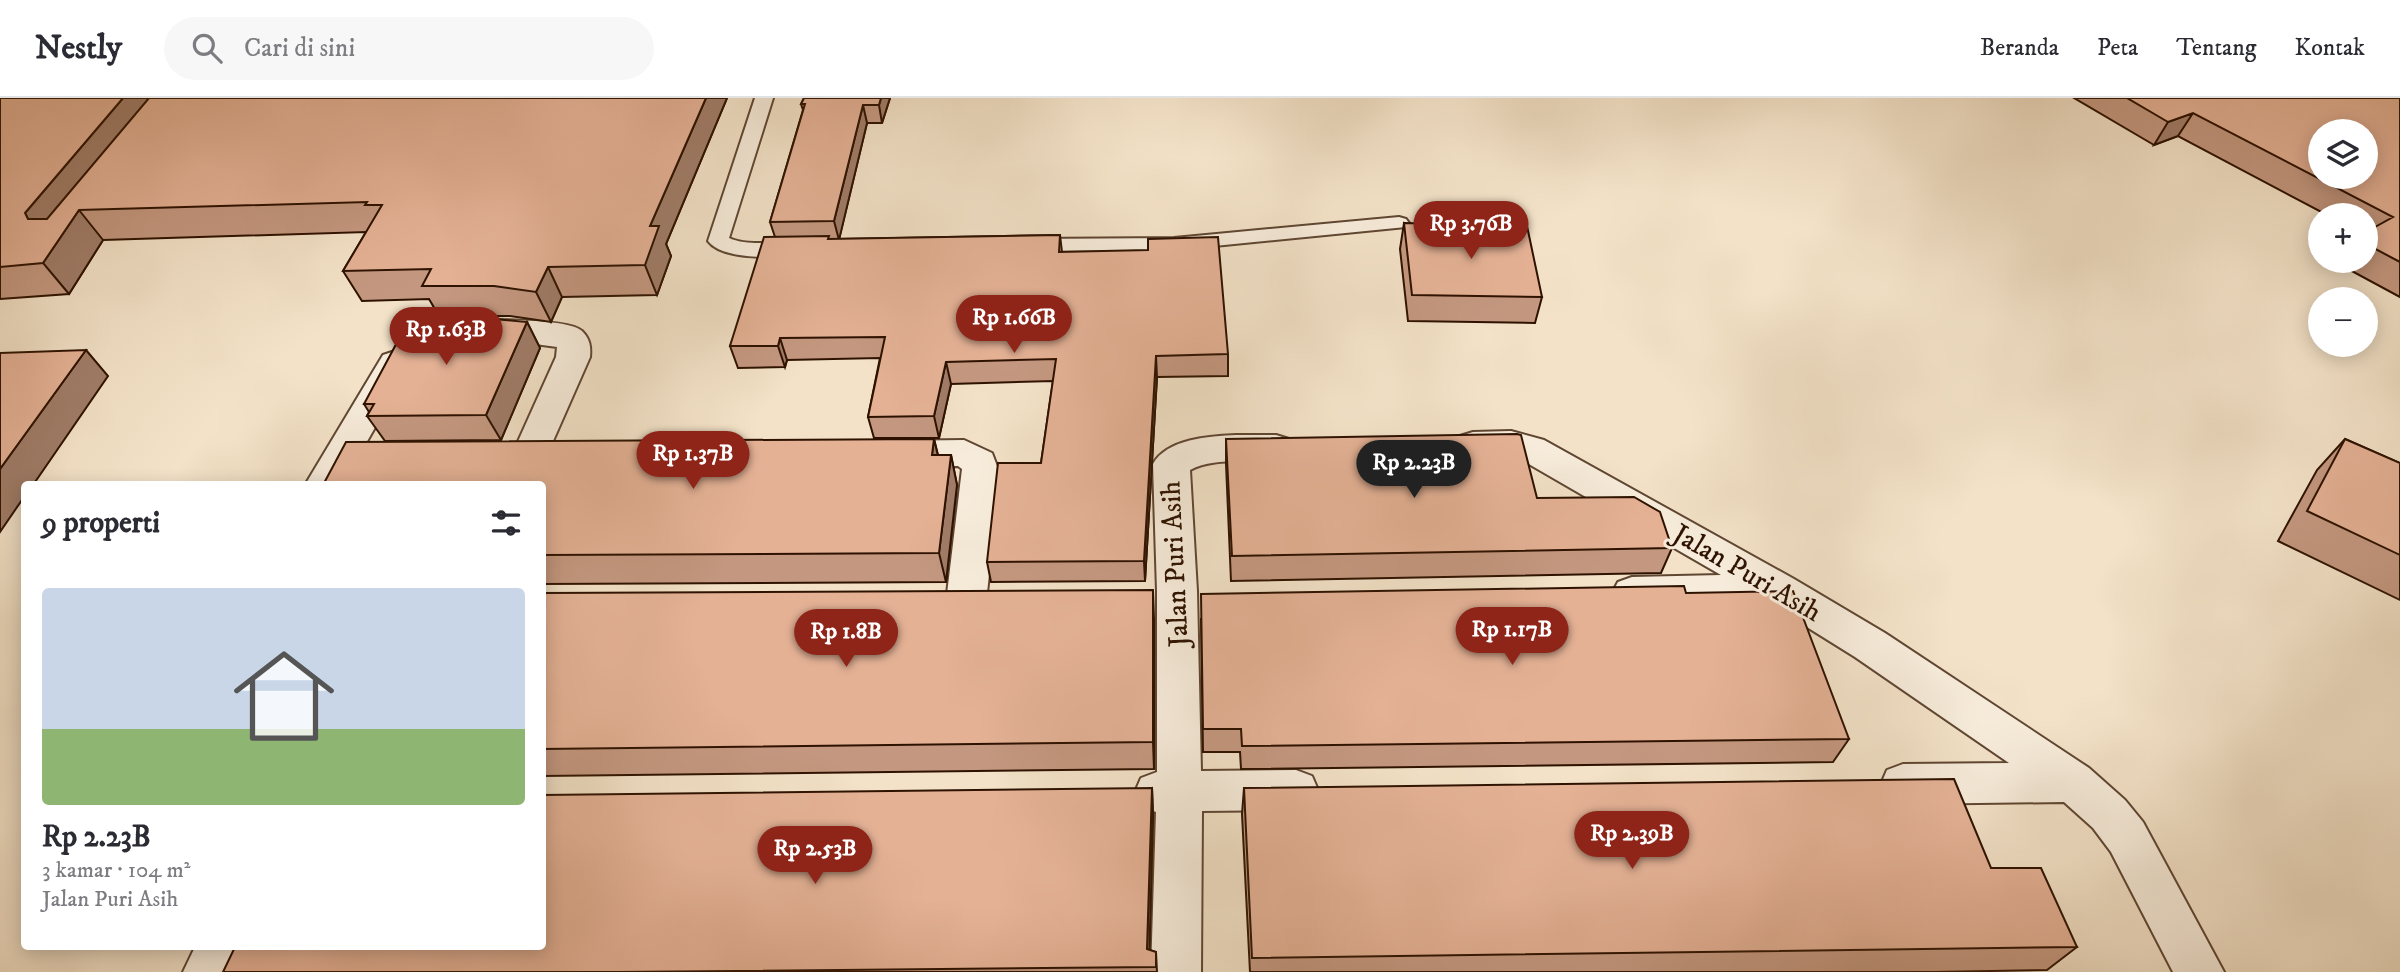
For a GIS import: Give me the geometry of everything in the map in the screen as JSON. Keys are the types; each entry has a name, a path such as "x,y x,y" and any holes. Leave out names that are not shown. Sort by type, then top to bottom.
{"street":[{"path":"448,330 568,337 574,345 573,357 516,457 570,457"},
{"path":"330,471 410,338"},
{"name":"Jalan Puri Asih","path":"1442,445 1511,444 1531,449 1780,590 1870,645 2073,782 2109,814 2127,837 2199,972"},
{"name":"Jalan Puri Asih","path":"1176,972 1181,792 1193,600 1171,464 1183,456 1208,449 1318,447"},
{"path":"856,454 964,453 979,462 981,474 966,602"},
{"path":"330,471 379,457"},
{"path":"1598,593 1780,590"},
{"path":"1139,601 1193,600"},
{"path":"925,602 1006,602"},
{"path":"1864,784 2073,782"},
{"path":"1112,793 1335,790"},
{"path":"208,972 219,950"}],"lane":[{"path":"764,98 718,241 727,246 756,250 811,249"},
{"path":"1010,246 1174,244 1399,223"}],"building":[{"path":"0,98 123,98 25,213 28,219 47,219 149,98 706,98 650,226 659,226 645,265 548,267 536,292 494,286 422,286 431,269 343,271 382,205 365,205 367,202 79,210 43,263 0,267"},
{"path":"804,98 881,98 879,105 863,105 834,221 770,222 805,104 801,104"},
{"path":"2127,98 2400,98 2400,262 2378,250 2378,225 2393,217 2378,209 2378,203 2366,203 2339,189 2378,189 2378,119 2308,119 2308,173 2193,113 2168,122"},
{"path":"1404,223 1527,226 1542,297 1412,295"},
{"path":"1060,235 1059,252 1148,250 1148,239 1218,237 1228,354 1156,356 1144,561 987,562 998,463 1041,463 1056,359 946,362 934,416 868,417 885,337 780,338 778,346 730,346 764,237 829,236 828,239"},
{"path":"473,317 527,322 486,415 367,416 374,404 364,404 408,322 428,318"},
{"path":"86,350 0,469 0,353"},
{"path":"1521,435 1537,498 1634,497 1660,512 1672,548 1232,556 1226,439"},
{"path":"934,439 932,455 951,455 939,553 546,555 546,481 325,481 346,442"},
{"path":"2345,439 2400,463 2400,555 2307,511"},
{"path":"1684,586 1686,593 1793,591 1849,739 1242,746 1241,729 1203,729 1201,594"},
{"path":"1153,590 1153,742 546,749 546,593"},
{"path":"1954,779 1991,868 2041,868 2077,947 1252,958 1244,788"},
{"path":"1152,788 1147,949 1156,952 1156,967 619,972 223,972 234,950 546,950 546,795"}]}
